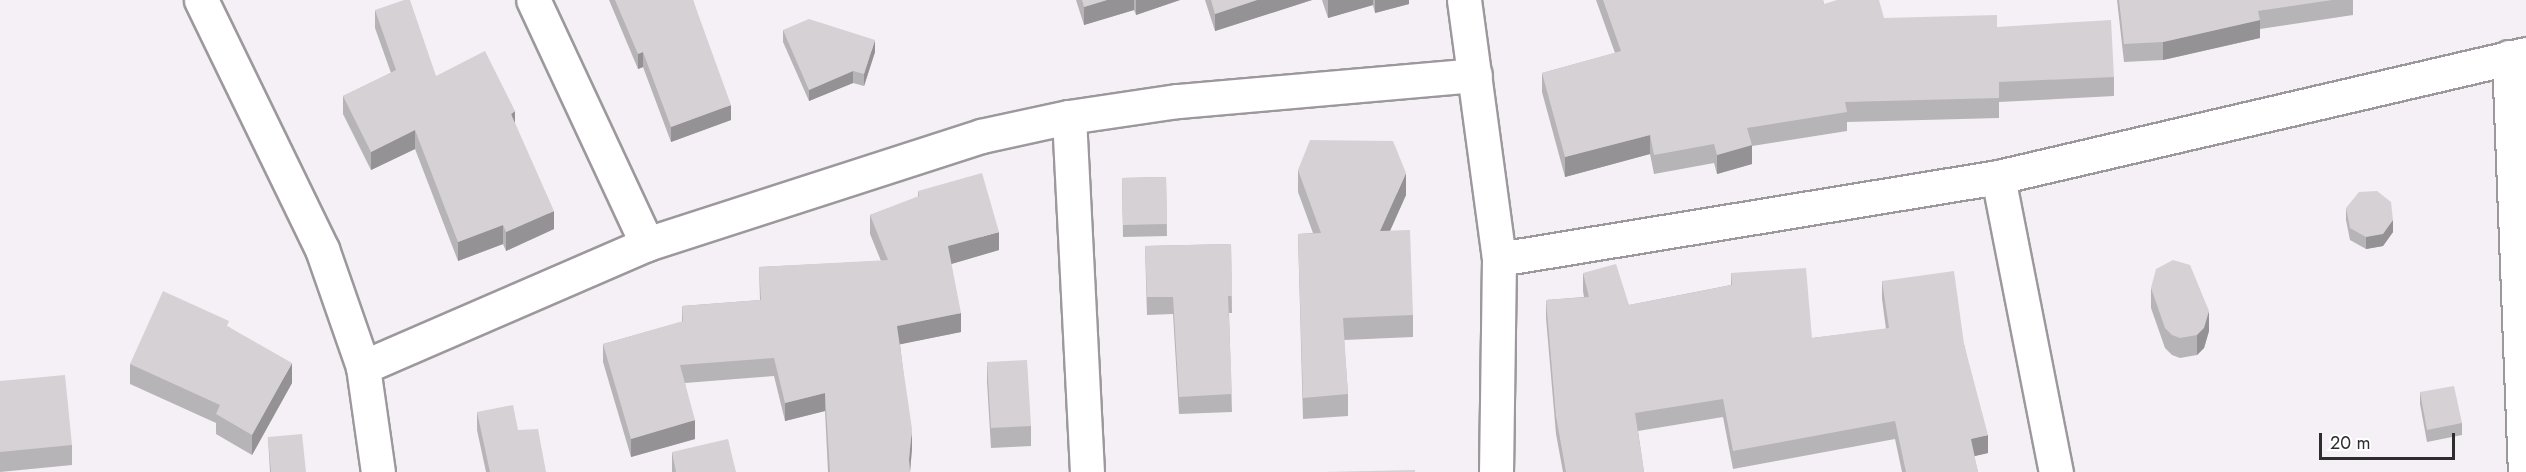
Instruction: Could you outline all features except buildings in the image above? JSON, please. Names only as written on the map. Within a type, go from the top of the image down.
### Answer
[{"type":"street","points":[[201,0],[322,249],[363,367],[378,472]]},
{"type":"street","points":[[533,0],[647,244]]},
{"type":"street","points":[[1464,0],[1499,259],[1496,472]]},
{"type":"street","points":[[1499,259],[1998,177],[2517,56],[2525,472]]},
{"type":"street","points":[[363,367],[647,244],[981,136],[1069,117],[1178,101],[1475,75]]},
{"type":"street","points":[[1069,117],[1087,472]]},
{"type":"street","points":[[1998,177],[2056,472]]}]
